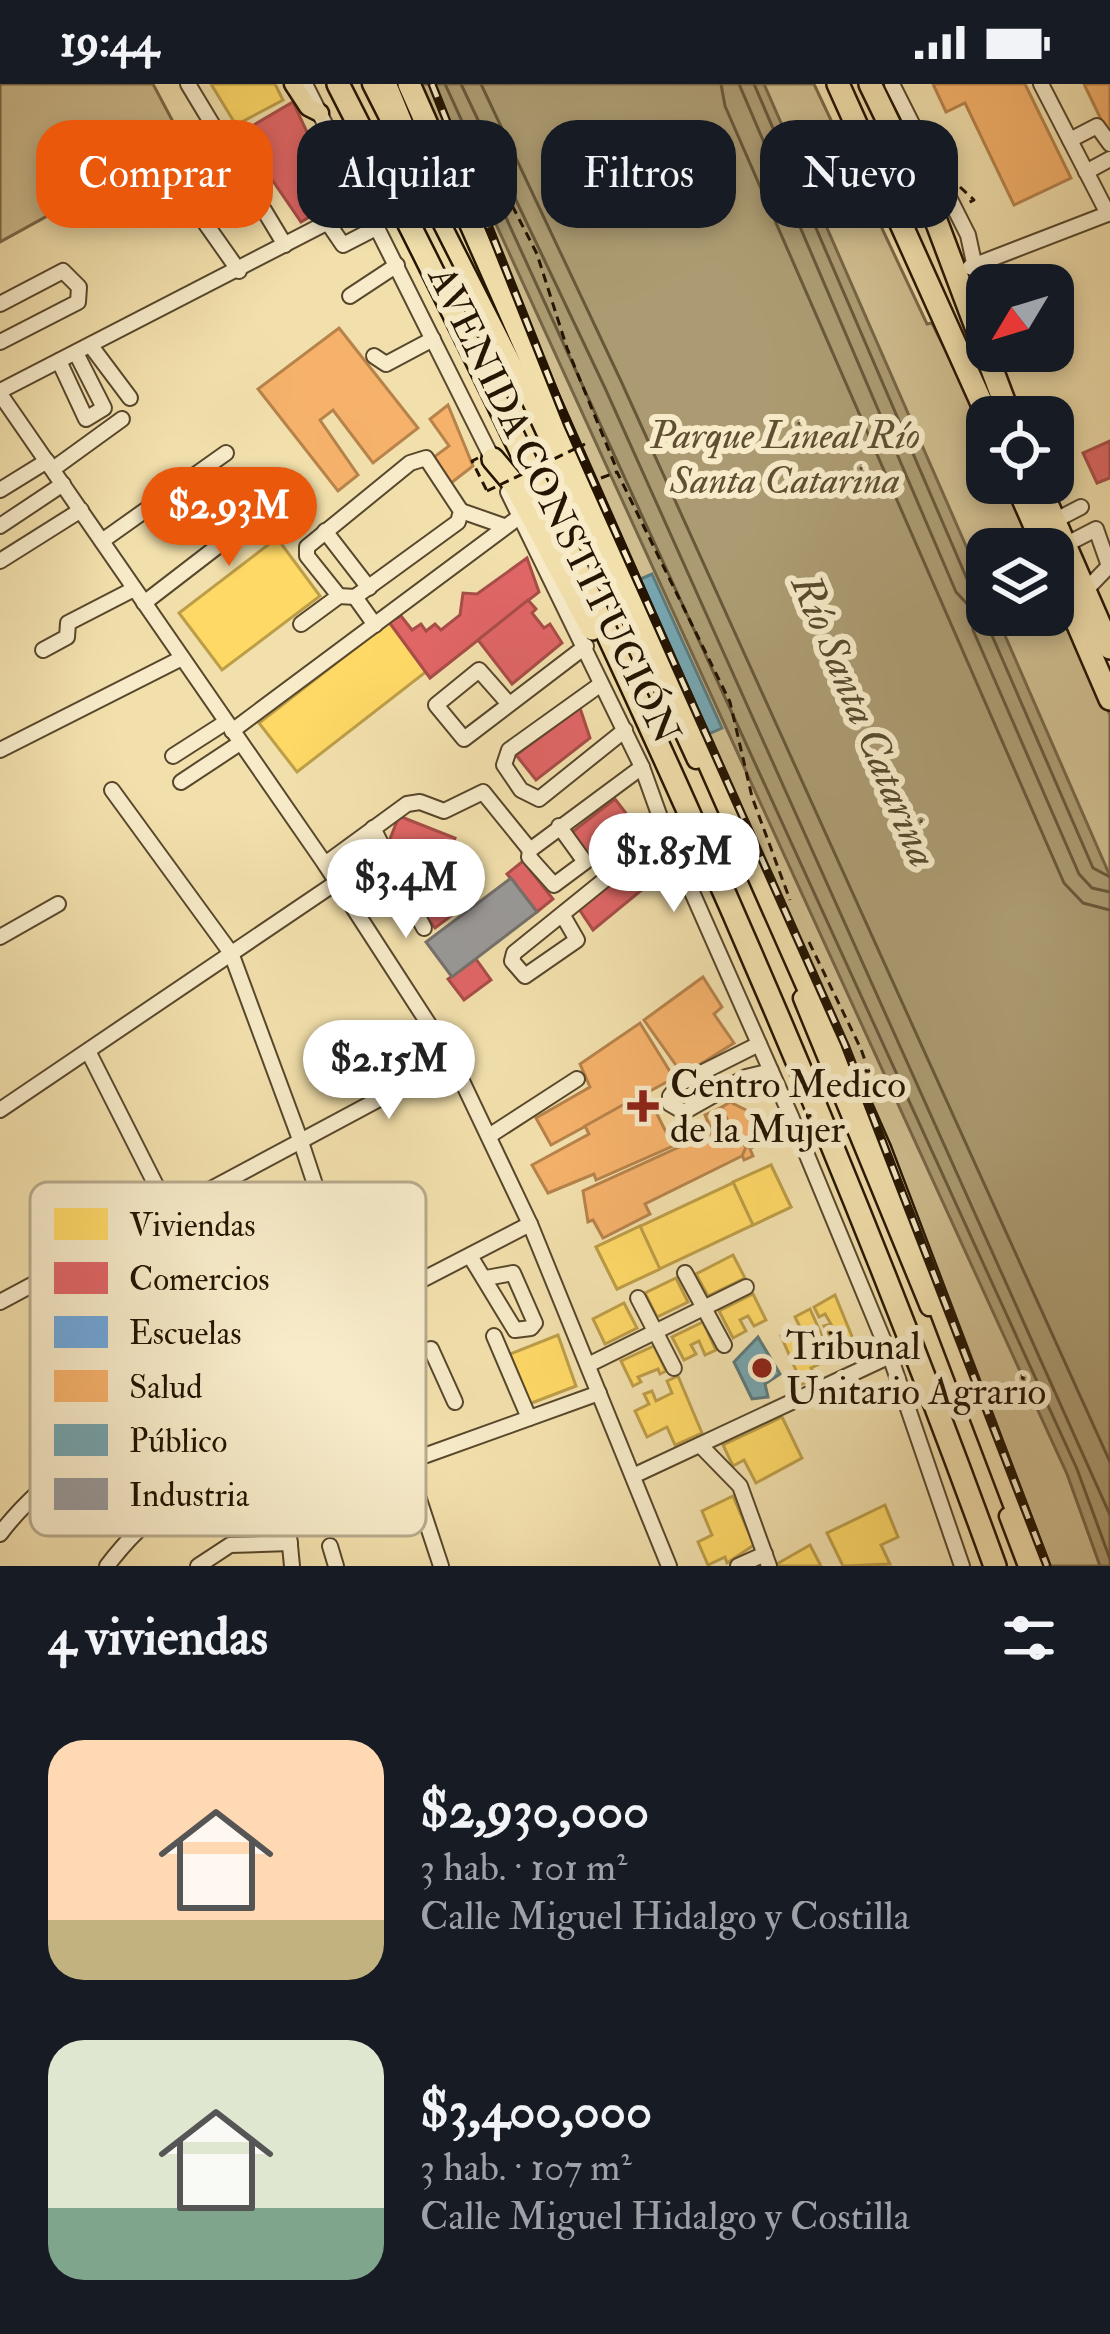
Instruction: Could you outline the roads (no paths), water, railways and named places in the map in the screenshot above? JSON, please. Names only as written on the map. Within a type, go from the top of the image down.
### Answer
[{"type":"highway","name":"AVENIDA CONSTITUCIÓN","points":[[338,84],[502,405],[788,1030],[995,1566]]},
{"type":"highway","name":"AVENIDA CONSTITUCIÓN","points":[[409,84],[871,1128],[1038,1566]]},
{"type":"highway","points":[[838,84],[979,396]]},
{"type":"highway","points":[[870,84],[927,201],[966,296]]},
{"type":"highway","points":[[483,460],[524,500],[608,658],[632,683]]},
{"type":"highway","points":[[1047,504],[1054,528]]},
{"type":"highway","points":[[1074,575],[1103,614],[1110,648]]},
{"type":"highway","points":[[1074,616],[1110,699]]},
{"type":"main road","points":[[293,84],[308,107],[320,113]]},
{"type":"main road","name":"AVENIDA CONSTITUCIÓN","points":[[371,84],[618,586],[784,956],[872,1163],[1027,1566]]},
{"type":"main road","points":[[388,84],[452,242]]},
{"type":"street","points":[[188,84],[285,245]]},
{"type":"street","name":"AVENIDA CONSTITUCIÓN","points":[[305,84],[324,120]]},
{"type":"street","points":[[892,84],[978,264]]},
{"type":"street","points":[[981,264],[1109,213],[1040,84]]},
{"type":"street","points":[[1070,140],[1097,126],[1110,144]]},
{"type":"street","points":[[1086,172],[1110,159]]},
{"type":"street","points":[[209,228],[239,271]]},
{"type":"street","points":[[318,228],[0,393],[325,864],[452,1060],[530,1224],[669,1566]]},
{"type":"street","points":[[332,228],[345,245],[376,228]]},
{"type":"street","name":"AVENIDA CONSTITUCIÓN","points":[[378,228],[434,339],[483,460],[519,517],[586,646],[642,767],[664,832],[771,1071],[890,1357],[960,1565]]},
{"type":"street","points":[[350,296],[397,266]]},
{"type":"street","points":[[953,271],[966,268]]},
{"type":"street","points":[[0,304],[63,271],[79,287],[78,302],[0,342]]},
{"type":"street","points":[[374,356],[386,364],[396,362],[434,339]]},
{"type":"street","points":[[91,346],[130,398]]},
{"type":"street","points":[[59,362],[86,419],[104,408],[76,353]]},
{"type":"street","points":[[0,490],[122,419]]},
{"type":"street","points":[[102,541],[226,453]]},
{"type":"street","points":[[338,596],[306,551],[422,457],[461,511],[504,526]]},
{"type":"street","points":[[0,526],[63,484]]},
{"type":"street","points":[[144,603],[283,496]]},
{"type":"street","points":[[1054,521],[1081,507]]},
{"type":"street","points":[[0,561],[81,510]]},
{"type":"street","points":[[301,624],[338,596],[362,592],[458,522],[461,511]]},
{"type":"street","points":[[181,782],[233,732],[519,517]]},
{"type":"street","points":[[1074,539],[1096,529],[1108,566],[1085,591]]},
{"type":"street","points":[[325,531],[376,625]]},
{"type":"street","points":[[43,650],[68,637],[68,623],[134,589]]},
{"type":"street","points":[[509,704],[479,670],[436,705],[461,739],[509,704],[586,646]]},
{"type":"street","points":[[0,750],[182,658]]},
{"type":"street","points":[[601,684],[509,750],[504,765],[509,775],[530,798],[550,795],[625,730]]},
{"type":"street","points":[[173,756],[233,732]]},
{"type":"street","points":[[530,850],[642,767]]},
{"type":"street","points":[[325,864],[413,802],[443,811],[509,775]]},
{"type":"street","points":[[112,790],[231,952],[315,1182]]},
{"type":"street","points":[[483,792],[530,850],[550,885],[584,864],[560,826]]},
{"type":"street","points":[[373,828],[424,928]]},
{"type":"street","points":[[562,914],[578,938],[525,976],[512,955],[562,914],[664,832]]},
{"type":"street","points":[[0,1110],[337,882]]},
{"type":"street","points":[[0,937],[58,904]]},
{"type":"street","points":[[759,1044],[681,1083],[670,1096],[670,1104],[684,1112],[746,1077],[771,1071]]},
{"type":"street","points":[[88,1052],[154,1182]]},
{"type":"street","points":[[228,1182],[452,1060]]},
{"type":"street","points":[[489,1136],[577,1079]]},
{"type":"street","points":[[426,1275],[530,1224]]},
{"type":"street","points":[[470,1256],[486,1278]]},
{"type":"street","points":[[685,1273],[724,1345]]},
{"type":"street","points":[[1,1297],[30,1283]]},
{"type":"street","points":[[588,1365],[746,1287]]},
{"type":"street","points":[[638,1298],[674,1368]]},
{"type":"street","points":[[494,1336],[529,1418]]},
{"type":"street","points":[[426,1351],[431,1349],[455,1402]]},
{"type":"street","points":[[633,1476],[890,1357]]},
{"type":"street","points":[[426,1455],[599,1393]]},
{"type":"street","points":[[700,1445],[740,1486],[767,1560],[738,1566]]},
{"type":"street","points":[[0,1534],[30,1501]]},
{"type":"street","points":[[426,1518],[442,1566]]},
{"type":"street","points":[[107,1566],[130,1536]]},
{"type":"street","points":[[289,1536],[292,1566]]},
{"type":"street","points":[[198,1566],[230,1545],[290,1543]]},
{"type":"street","points":[[330,1546],[336,1566]]},
{"type":"water","name":"Río Santa Catarina","points":[[432,84],[764,84],[780,120],[760,120],[760,228],[827,228],[966,546],[966,636],[1005,636],[1110,876],[1110,1566],[1100,1566],[1067,1474],[498,228],[517,228],[517,120],[448,120]]},
{"type":"railway","points":[[432,84],[568,426],[845,1045],[1047,1566]]},
{"type":"place","name":"Centro Medico de la Mujer","points":[[643,1106]]},
{"type":"place","name":"Tribunal Unitario Agrario","points":[[762,1368]]},
{"type":"park label","name":"Parque Lineal Río Santa Catarina","points":[[785,458]]}]
